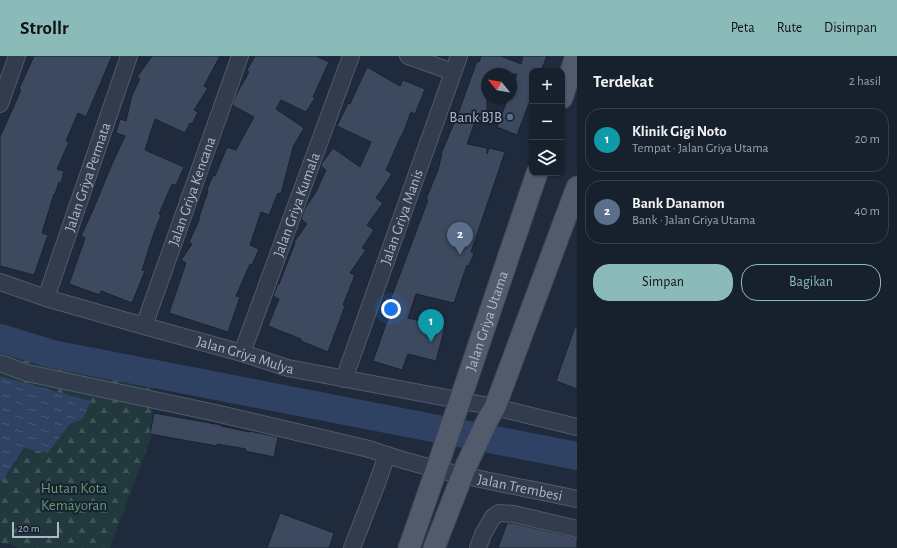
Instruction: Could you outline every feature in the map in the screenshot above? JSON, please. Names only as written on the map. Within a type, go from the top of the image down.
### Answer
[{"type":"main road","points":[[565,89],[576,56]]},
{"type":"main road","name":"Jalan Griya Utama","points":[[409,548],[536,176]]},
{"type":"main road","points":[[434,548],[464,470],[491,413],[577,187]]},
{"type":"street","points":[[0,104],[17,56]]},
{"type":"street","name":"Jalan Griya Permata","points":[[46,298],[129,56]]},
{"type":"street","name":"Jalan Griya Kencana","points":[[144,326],[240,56]]},
{"type":"street","name":"Jalan Griya Kumala","points":[[242,353],[352,56]]},
{"type":"street","points":[[408,56],[453,72]]},
{"type":"street","name":"Jalan Griya Manis","points":[[344,379],[459,56]]},
{"type":"street","name":"Jalan Griya Mulya","points":[[0,282],[46,298],[242,353],[288,368],[344,379],[491,413],[577,427]]},
{"type":"street","points":[[0,363],[27,373],[369,448],[387,455],[464,470]]},
{"type":"street","points":[[352,548],[387,455]]},
{"type":"street","name":"Jalan Trembesi","points":[[464,470],[577,499]]},
{"type":"street","points":[[478,548],[493,517],[499,514],[514,514],[577,529]]},
{"type":"green space","name":"Hutan Kota Kemayoran","points":[[0,345],[25,353],[154,380],[152,435],[110,548],[19,548],[10,544],[0,543],[0,482],[24,448],[48,453],[70,424],[83,419],[91,401],[0,376]]},
{"type":"water","points":[[0,376],[91,401],[83,419],[70,424],[48,453],[24,448],[0,482]]},
{"type":"building","points":[[34,56],[112,56],[86,117],[78,113],[66,141],[69,142],[57,169],[64,171],[61,183],[59,182],[54,194],[42,233],[48,235],[34,275],[0,266],[0,137]]},
{"type":"building","points":[[152,56],[220,56],[204,86],[208,88],[194,110],[198,112],[192,124],[190,123],[185,133],[155,119],[145,150],[184,167],[176,185],[172,184],[159,214],[161,215],[142,270],[145,271],[132,303],[101,291],[100,295],[69,284],[85,238],[81,236],[125,136],[116,133],[120,119],[126,121],[132,95],[140,79],[137,77]]},
{"type":"building","points":[[255,56],[316,56],[329,62],[313,97],[315,98],[306,112],[281,100],[276,109],[304,128],[293,147],[281,194],[278,193],[269,215],[261,212],[250,245],[259,249],[252,265],[250,264],[236,296],[240,297],[228,332],[169,313],[186,263],[181,260],[192,244],[189,242],[200,218],[199,217],[208,191],[207,190],[213,175],[215,176],[227,147],[236,150],[254,117],[232,105],[249,72],[247,70]]},
{"type":"building","points":[[481,56],[501,56],[521,64],[523,56],[547,56],[542,68],[529,68],[529,103],[517,135],[497,127],[506,104],[517,104],[517,68],[481,68],[481,104],[487,104],[487,123],[476,119],[467,144],[487,148],[487,154],[489,148],[505,152],[471,252],[474,253],[469,266],[467,265],[454,303],[416,294],[408,318],[445,327],[436,361],[408,354],[402,370],[373,361],[392,307],[388,306],[428,200],[426,199],[438,170],[441,154],[459,111],[477,61],[479,62]]},
{"type":"building","points":[[367,67],[400,86],[403,80],[425,89],[415,114],[411,112],[402,136],[386,170],[392,174],[376,198],[383,203],[367,225],[374,230],[362,248],[366,250],[350,273],[355,275],[343,305],[345,306],[328,352],[268,326],[279,299],[273,296],[295,243],[294,242],[307,224],[301,219],[305,208],[316,192],[326,170],[321,166],[322,163],[333,148],[360,167],[371,142],[337,126],[348,103],[350,104]]},
{"type":"building","points":[[575,327],[577,327],[577,389],[556,381]]},
{"type":"building","points":[[154,413],[278,437],[274,457],[245,451],[246,449],[217,444],[217,446],[150,434]]},
{"type":"building","points":[[280,513],[334,533],[329,548],[267,548]]},
{"type":"building","points":[[507,523],[513,523],[577,538],[577,548],[498,548]]},
{"type":"waterway","points":[[0,338],[52,354],[577,456]]},
{"type":"place","name":"Bank BJB","points":[[510,117]]},
{"type":"place","name":"Bank Danamon","points":[[460,255]]},
{"type":"place","name":"Klinik Gigi Noto","points":[[431,342]]}]
